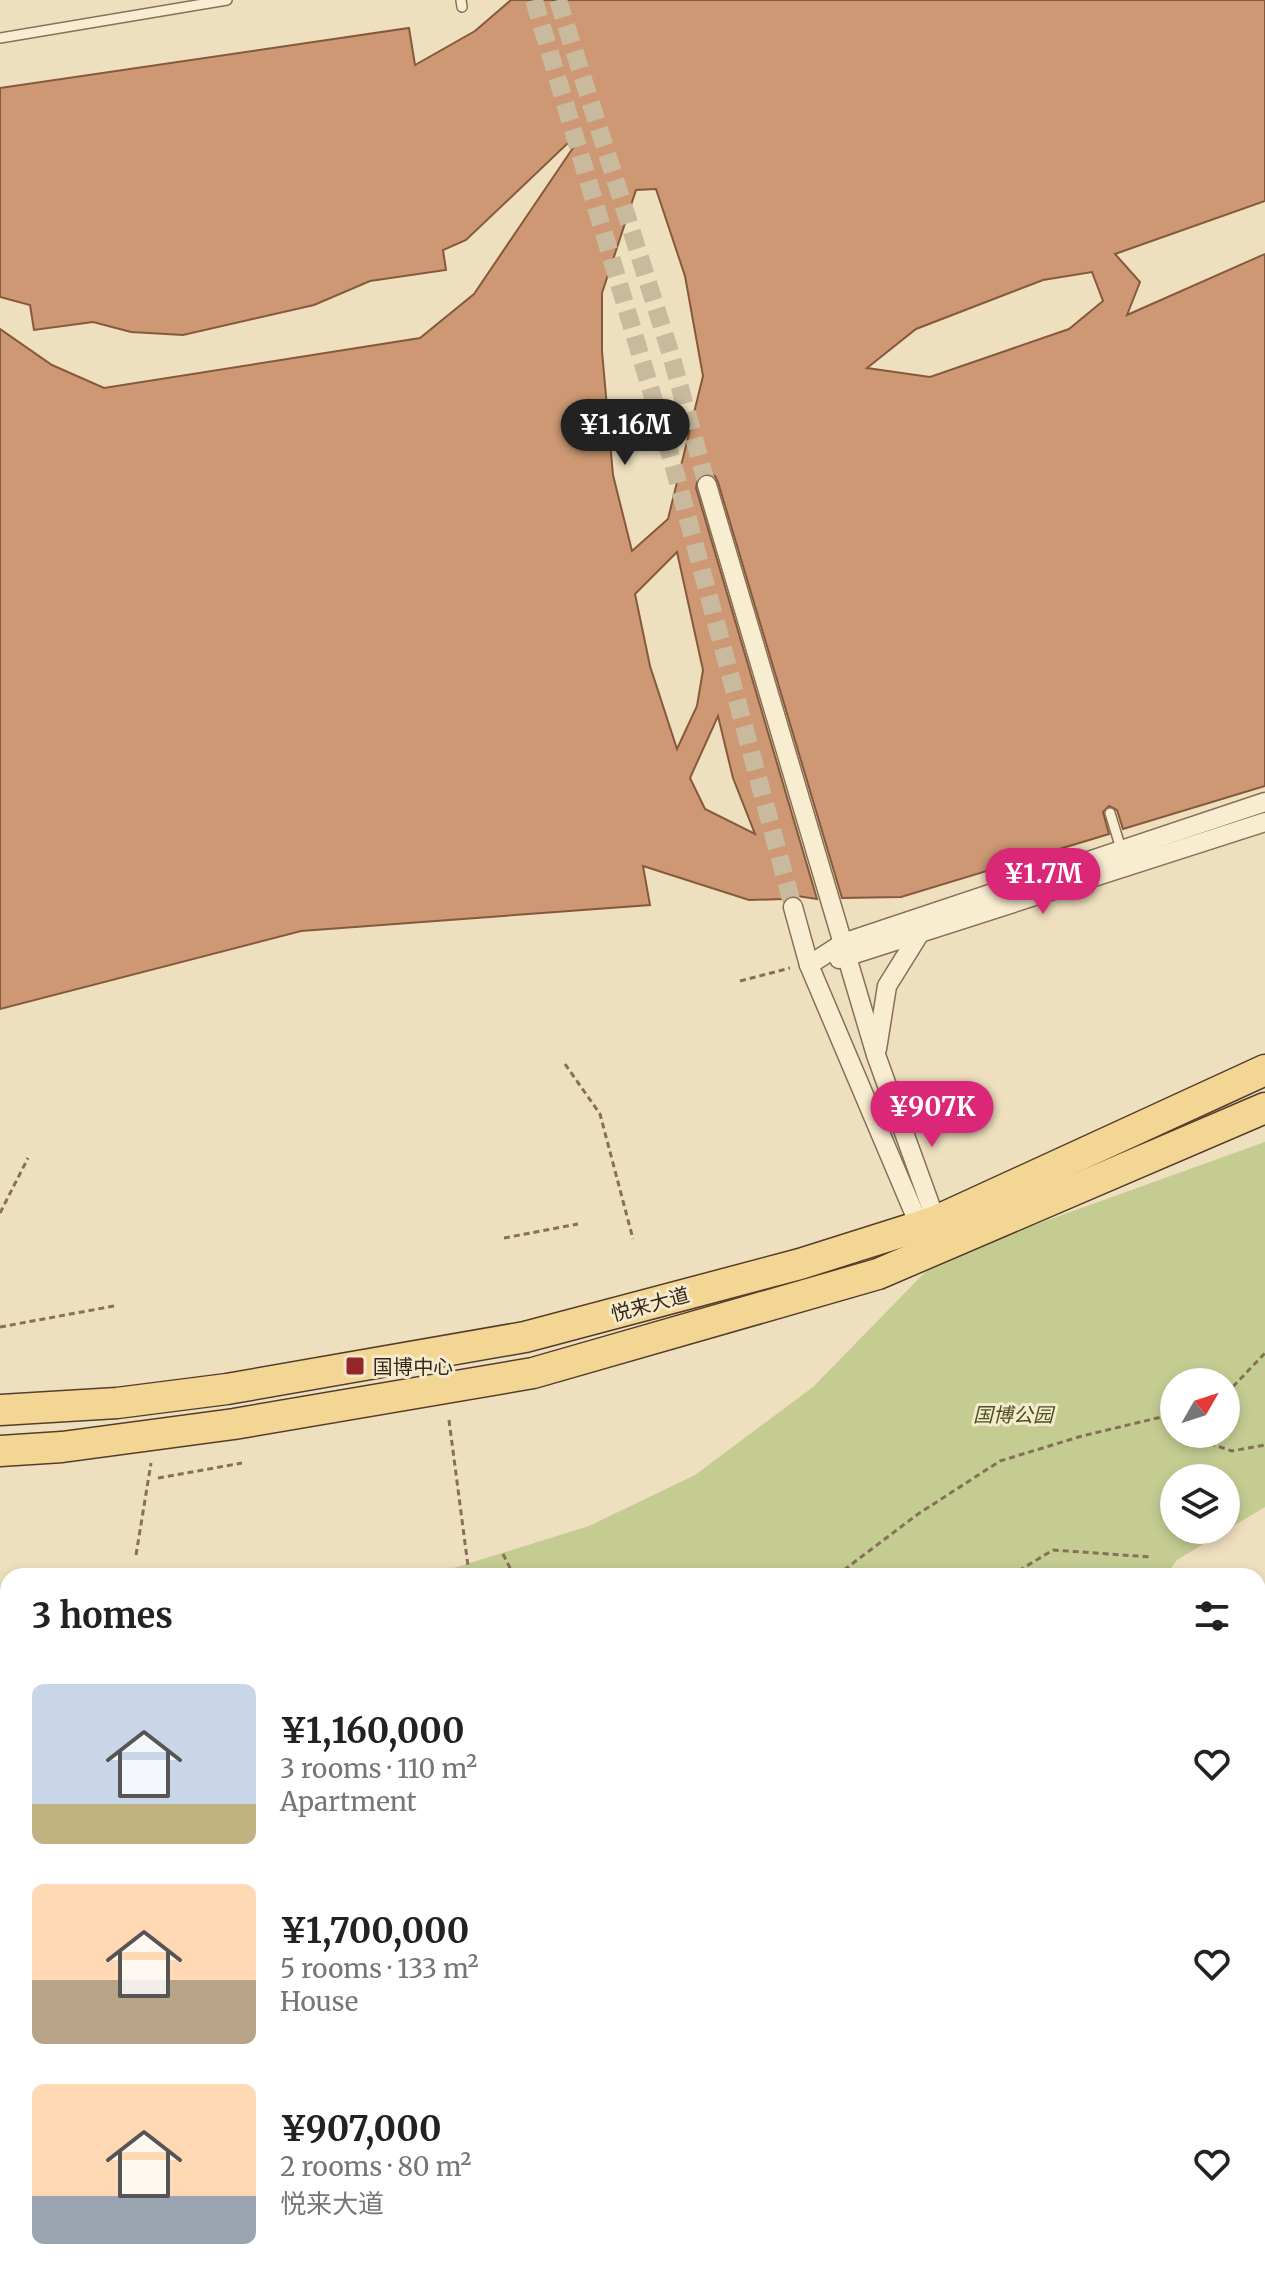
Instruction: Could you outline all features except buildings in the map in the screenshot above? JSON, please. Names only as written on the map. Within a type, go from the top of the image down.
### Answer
[{"type":"main road","name":"悦来大道","points":[[0,1410],[183,1395],[525,1337],[800,1264],[927,1224],[1265,1070]]},
{"type":"main road","name":"悦来大道","points":[[0,1451],[62,1447],[208,1427],[533,1373],[878,1274],[937,1252],[1265,1108]]},
{"type":"street","points":[[707,485],[937,1252]]},
{"type":"street","points":[[845,950],[920,933],[1265,802]]},
{"type":"street","points":[[800,967],[1124,858],[1265,822]]},
{"type":"street","points":[[793,907],[800,967],[927,1224]]},
{"type":"street","points":[[876,1055],[887,986],[920,933]]},
{"type":"lane","points":[[0,38],[227,0]]},
{"type":"lane","points":[[1110,813],[1124,858]]},
{"type":"path","points":[[740,981],[800,967]]},
{"type":"path","points":[[565,1064],[600,1114],[633,1239]]},
{"type":"path","points":[[0,1213],[28,1158]]},
{"type":"path","points":[[504,1238],[578,1224]]},
{"type":"path","points":[[0,1327],[114,1306]]},
{"type":"path","points":[[1240,1379],[1265,1353]]},
{"type":"path","points":[[847,1568],[918,1514],[1000,1461],[1082,1436],[1160,1418]]},
{"type":"path","points":[[449,1420],[469,1568]]},
{"type":"path","points":[[1223,1448],[1232,1451],[1265,1445]]},
{"type":"path","points":[[136,1555],[151,1463]]},
{"type":"path","points":[[158,1478],[242,1463]]},
{"type":"path","points":[[1023,1568],[1053,1550],[1151,1557]]},
{"type":"path","points":[[503,1554],[510,1568]]},
{"type":"green space","name":"国博公园","points":[[1265,1142],[1265,1507],[1240,1522],[1240,1464],[1160,1464],[1160,1544],[1204,1544],[1177,1560],[1171,1568],[454,1568],[589,1526],[695,1475],[813,1387],[937,1260]]},
{"type":"tunnel","points":[[534,0],[673,464],[793,907]]},
{"type":"tunnel","points":[[558,0],[671,355],[707,485]]},
{"type":"place","name":"国博中心","points":[[355,1366]]}]
